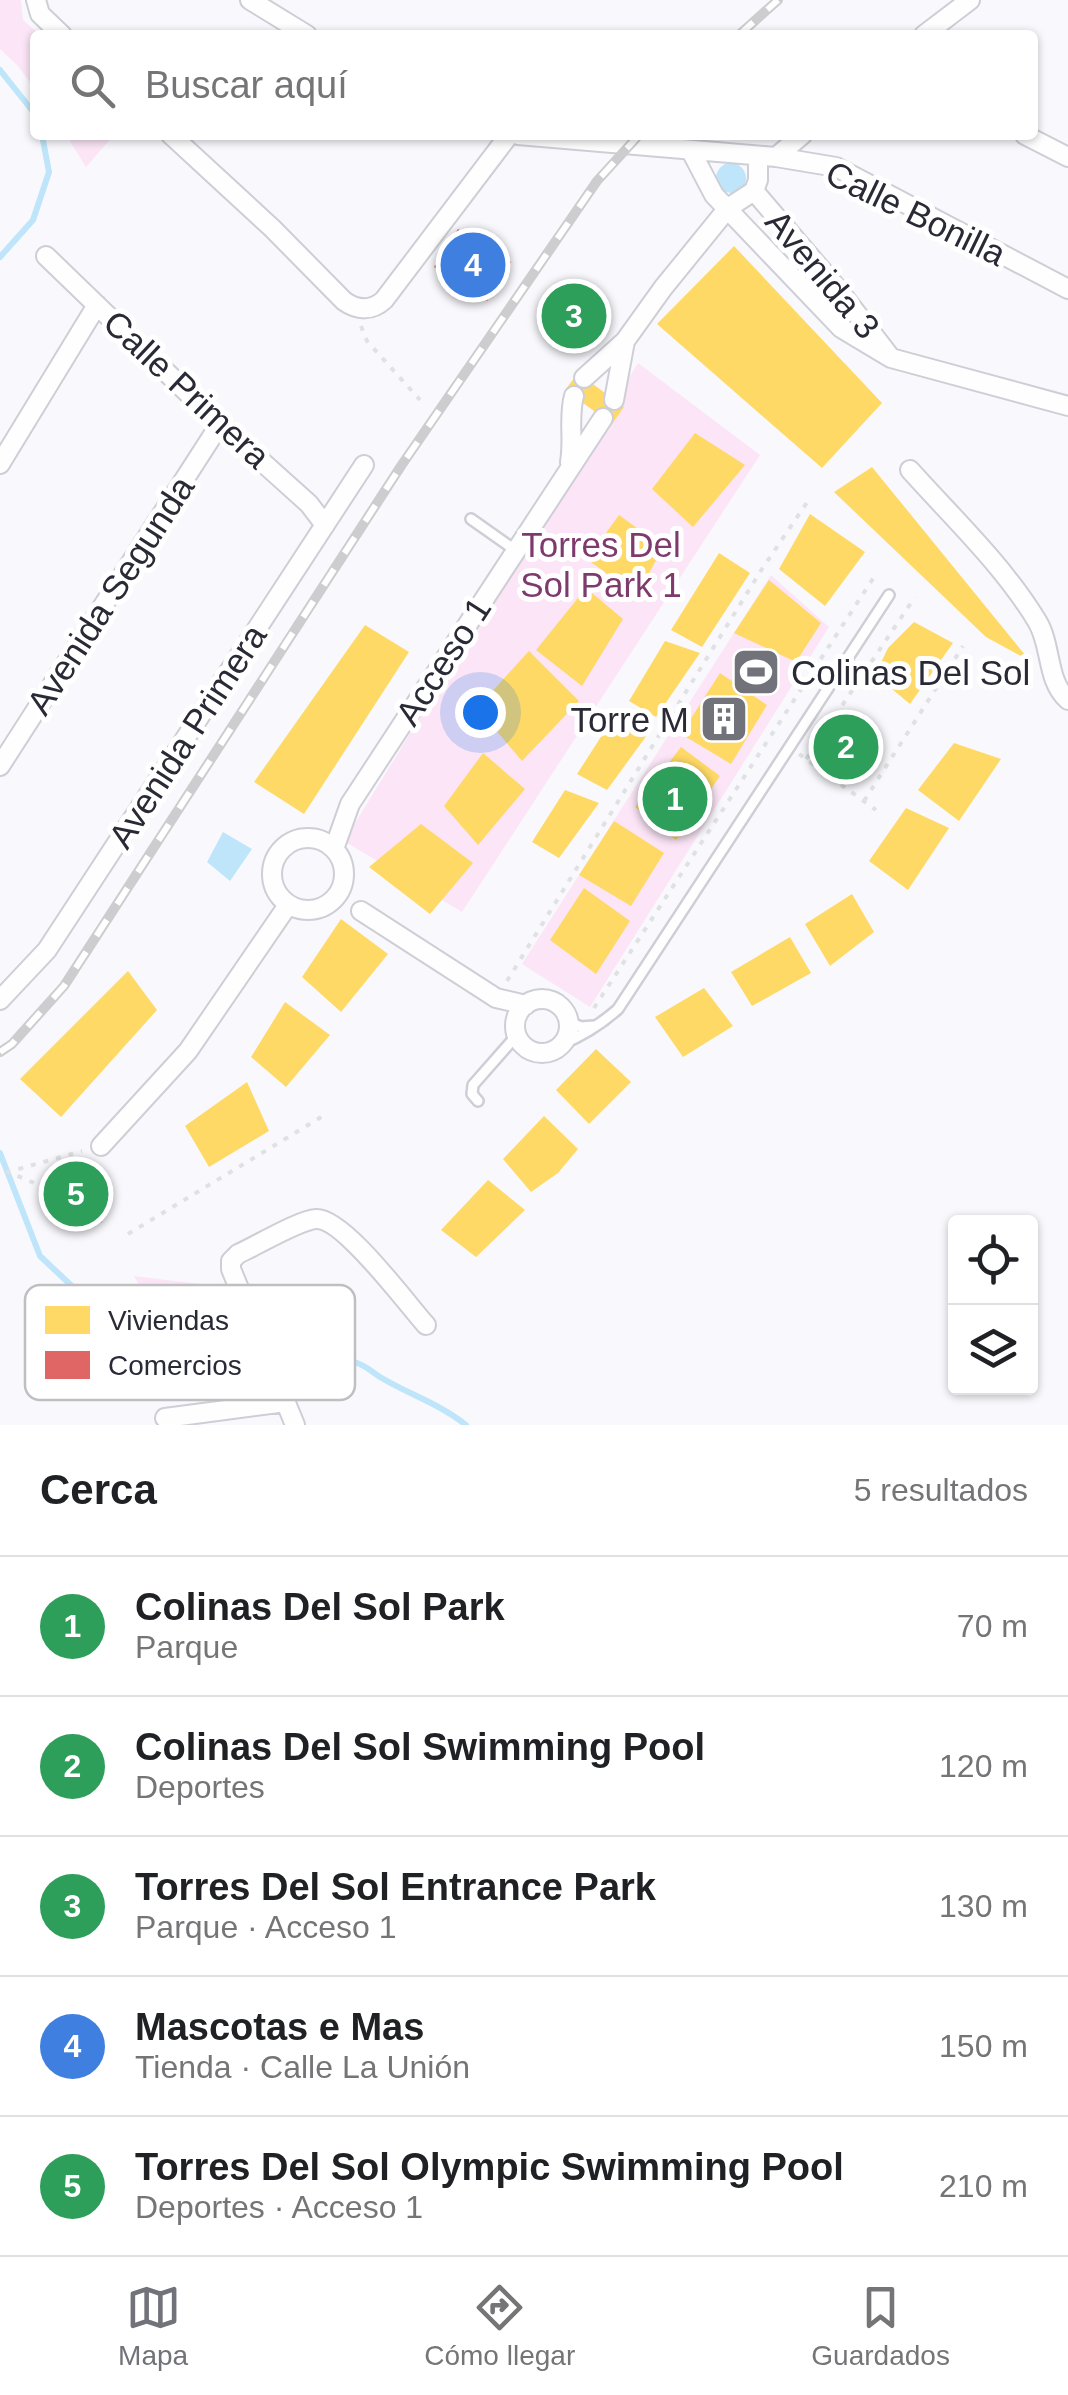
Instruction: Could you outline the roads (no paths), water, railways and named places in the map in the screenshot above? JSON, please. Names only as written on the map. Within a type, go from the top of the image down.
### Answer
[{"type":"street","points":[[36,0],[40,14],[57,30]]},
{"type":"street","points":[[250,0],[300,30]]},
{"type":"street","points":[[931,30],[970,0]]},
{"type":"street","points":[[176,140],[354,308],[378,306],[384,300],[506,140]]},
{"type":"street","name":"Calle Bonilla","points":[[572,140],[836,167],[1068,290]]},
{"type":"street","points":[[767,157],[794,140]]},
{"type":"street","points":[[1035,140],[1068,157]]},
{"type":"street","name":"Avenida 3","points":[[691,151],[714,195],[841,328],[891,358],[1068,406]]},
{"type":"street","name":"Avenida 3","points":[[728,208],[754,191],[767,157]]},
{"type":"street","name":"Avenida 3","points":[[754,191],[891,358]]},
{"type":"street","points":[[584,378],[625,341],[728,208]]},
{"type":"street","name":"Calle Primera","points":[[46,256],[309,504],[325,525]]},
{"type":"street","points":[[0,464],[97,306]]},
{"type":"street","points":[[614,400],[625,341]]},
{"type":"street","points":[[569,467],[574,396]]},
{"type":"street","name":"Acceso 1","points":[[334,849],[350,804],[603,418]]},
{"type":"street","name":"Avenida Segunda","points":[[0,766],[220,424]]},
{"type":"street","name":"Avenida Primera","points":[[0,1000],[47,950],[364,465]]},
{"type":"street","points":[[910,470],[1000,571],[1040,625],[1058,690],[1066,699]]},
{"type":"street","name":"Acceso 1","points":[[288,904],[275,888],[273,867],[284,848],[302,839],[313,839],[350,804]]},
{"type":"street","points":[[101,1146],[188,1051],[288,904],[301,910],[315,910],[337,896],[343,883],[341,859],[334,849],[313,839]]},
{"type":"street","points":[[343,883],[361,911]]},
{"type":"street","points":[[328,904],[361,911],[496,998],[523,1045],[532,1051],[554,1050],[567,1036],[571,1017],[556,1002],[496,998]]},
{"type":"street","points":[[516,1030],[518,1013],[530,1000]]},
{"type":"street","points":[[238,1285],[231,1269],[238,1254],[317,1218],[341,1229],[426,1325]]},
{"type":"street","points":[[166,1418],[286,1402],[295,1425]]},
{"type":"lane","points":[[471,519],[515,550]]},
{"type":"lane","points":[[562,1044],[602,1024],[618,1009],[889,595]]},
{"type":"lane","points":[[571,1017],[588,1027],[602,1024]]},
{"type":"lane","points":[[478,1101],[472,1094],[473,1085],[516,1030]]},
{"type":"water","points":[[731,163],[745,172],[746,178],[737,192],[731,193],[717,184],[716,178],[725,164]]},
{"type":"water","name":"Colinas Del Sol","points":[[757,650],[780,663],[760,692],[731,680]]},
{"type":"water","points":[[847,725],[870,738],[850,767],[821,756]]},
{"type":"water","points":[[223,832],[252,849],[230,881],[207,862]]},
{"type":"water","points":[[69,1164],[103,1223],[79,1217],[51,1172]]},
{"type":"waterway","points":[[0,70],[30,108]]},
{"type":"waterway","points":[[0,257],[33,220],[49,172],[43,140]]},
{"type":"waterway","points":[[0,1153],[40,1256],[71,1285]]},
{"type":"waterway","points":[[355,1362],[466,1425]]},
{"type":"railway","points":[[745,30],[778,0]]},
{"type":"railway","points":[[0,1052],[12,1044],[64,986],[401,466],[597,181],[634,140]]},
{"type":"place","name":"Mascotas e Mas","points":[[473,265]]},
{"type":"place","name":"Torres Del Sol Entrance Park","points":[[574,316]]},
{"type":"place","name":"Colinas Del Sol","points":[[756,672]]},
{"type":"place","name":"Torre M","points":[[724,719]]},
{"type":"place","name":"Colinas Del Sol Swimming Pool","points":[[846,747]]},
{"type":"place","name":"Colinas Del Sol Park","points":[[675,799]]},
{"type":"place","name":"Torres Del Sol Olympic Swimming Pool","points":[[76,1194]]},
{"type":"park label","name":"Torres Del Sol Park 1","points":[[601,564]]}]
